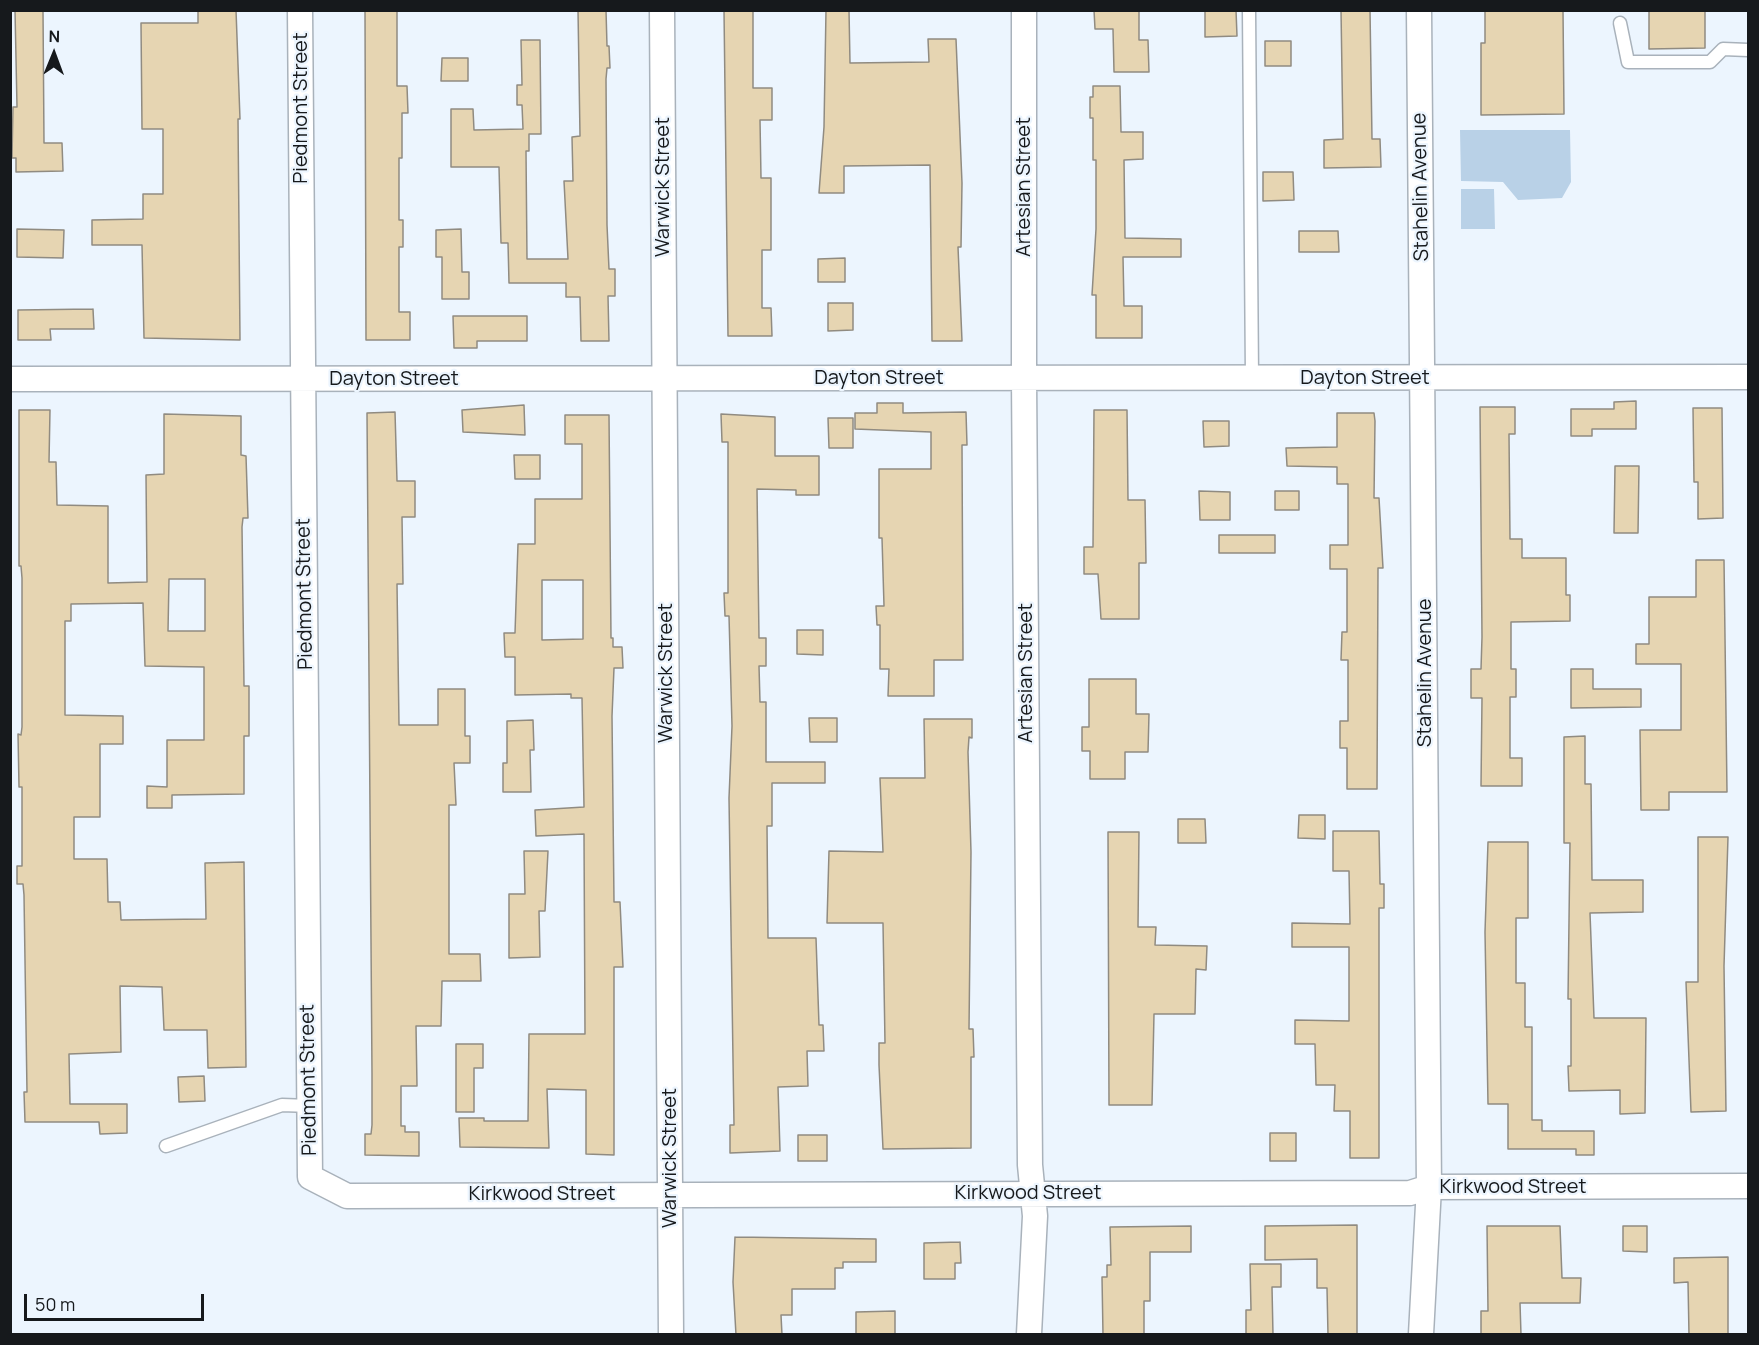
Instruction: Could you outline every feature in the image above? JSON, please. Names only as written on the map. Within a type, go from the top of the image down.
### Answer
[{"type":"street","name":"Piedmont Street","points":[[300,10],[310,1177]]},
{"type":"street","name":"Warwick Street","points":[[662,10],[671,1335]]},
{"type":"street","name":"Artesian Street","points":[[1024,10],[1024,378],[1032,1194],[1035,1216],[1029,1335]]},
{"type":"street","name":"Stahelin Avenue","points":[[1419,10],[1429,1187],[1420,1335]]},
{"type":"street","name":"Dayton Street","points":[[10,379],[1749,377]]},
{"type":"street","name":"Kirkwood Street","points":[[310,1177],[347,1196],[1410,1193],[1429,1187],[1749,1186]]},
{"type":"lane","points":[[1249,10],[1252,378]]},
{"type":"lane","points":[[1620,23],[1628,62],[1710,62],[1724,49],[1749,50]]},
{"type":"lane","points":[[166,1146],[282,1106],[310,1106]]},
{"type":"shaded area","points":[[1460,130],[1570,130],[1571,182],[1562,198],[1518,200],[1503,182],[1461,181]]},
{"type":"shaded area","points":[[1461,189],[1494,189],[1495,229],[1461,229]]},
{"type":"building","points":[[15,10],[43,10],[44,143],[62,143],[63,171],[16,172],[16,158],[12,158],[13,107],[17,107]]},
{"type":"building","points":[[198,10],[236,10],[240,119],[238,119],[240,340],[144,338],[142,245],[92,245],[92,220],[143,219],[143,194],[163,194],[163,129],[142,129],[141,23],[198,23]]},
{"type":"building","points":[[365,10],[397,10],[397,86],[407,86],[408,113],[402,113],[402,158],[399,158],[399,220],[403,220],[403,247],[399,247],[399,312],[410,312],[410,340],[366,340]]},
{"type":"building","points":[[578,10],[606,10],[610,68],[607,68],[606,79],[607,225],[609,269],[615,269],[615,296],[608,296],[609,341],[581,341],[580,297],[566,297],[566,283],[509,283],[508,243],[501,243],[499,167],[451,167],[451,109],[473,109],[474,130],[523,129],[522,105],[517,105],[517,85],[522,85],[521,40],[540,40],[541,134],[529,134],[529,151],[526,151],[527,259],[568,259],[564,181],[573,181],[572,137],[580,136]]},
{"type":"building","points":[[724,10],[753,10],[753,88],[772,88],[772,120],[760,120],[761,178],[771,178],[771,250],[762,250],[762,308],[771,308],[772,336],[728,336]]},
{"type":"building","points":[[826,10],[849,10],[850,63],[929,62],[928,39],[956,39],[962,183],[961,247],[958,247],[962,341],[932,341],[930,165],[844,166],[844,193],[819,193],[824,127]]},
{"type":"building","points":[[1094,10],[1139,10],[1139,40],[1148,40],[1149,72],[1114,72],[1113,29],[1095,29]]},
{"type":"building","points":[[1205,10],[1236,10],[1237,36],[1205,37]]},
{"type":"building","points":[[1341,10],[1370,10],[1372,139],[1380,139],[1381,167],[1324,168],[1324,140],[1343,139]]},
{"type":"building","points":[[1485,10],[1563,10],[1564,114],[1481,115],[1481,43],[1485,43]]},
{"type":"building","points":[[1649,10],[1705,10],[1705,48],[1649,49]]},
{"type":"building","points":[[1265,41],[1291,41],[1291,66],[1265,66]]},
{"type":"building","points":[[442,58],[468,58],[468,81],[441,81]]},
{"type":"building","points":[[1093,86],[1120,86],[1121,132],[1143,132],[1143,159],[1124,160],[1125,238],[1181,239],[1181,257],[1123,257],[1124,306],[1142,306],[1142,338],[1096,338],[1096,295],[1092,295],[1096,229],[1096,160],[1093,160],[1093,118],[1090,118],[1090,97],[1093,97]]},
{"type":"building","points":[[1263,172],[1293,172],[1294,200],[1263,201]]},
{"type":"building","points":[[17,229],[64,230],[63,258],[17,257]]},
{"type":"building","points":[[461,229],[462,272],[469,272],[469,299],[442,299],[442,257],[436,257],[436,230]]},
{"type":"building","points":[[1299,231],[1338,231],[1339,252],[1299,252]]},
{"type":"building","points":[[845,258],[845,282],[818,282],[818,259]]},
{"type":"building","points":[[828,303],[853,303],[853,330],[828,331]]},
{"type":"building","points":[[93,309],[94,329],[50,329],[51,340],[18,340],[18,310]]},
{"type":"building","points":[[453,316],[527,316],[527,341],[477,341],[477,348],[454,348]]},
{"type":"building","points":[[1636,401],[1636,429],[1592,429],[1592,436],[1571,436],[1571,409],[1614,409],[1614,402]]},
{"type":"building","points":[[877,403],[903,403],[903,413],[966,412],[967,445],[962,445],[963,660],[934,660],[934,696],[888,696],[889,669],[880,669],[880,625],[877,625],[876,606],[884,606],[882,538],[879,538],[879,469],[931,469],[931,432],[855,429],[855,413],[877,413]]},
{"type":"building","points":[[524,405],[525,435],[463,432],[462,410]]},
{"type":"building","points":[[1480,407],[1515,407],[1515,434],[1509,434],[1510,539],[1522,539],[1522,558],[1566,558],[1566,595],[1570,595],[1570,621],[1511,622],[1511,669],[1516,669],[1516,697],[1510,697],[1510,758],[1522,758],[1522,786],[1481,786],[1482,698],[1471,698],[1471,669],[1481,669],[1482,637]]},
{"type":"building","points":[[1693,408],[1722,408],[1723,518],[1698,519],[1698,482],[1694,482]]},
{"type":"building","points":[[19,410],[50,410],[49,462],[56,462],[57,505],[108,506],[108,583],[147,582],[146,475],[164,474],[164,414],[241,416],[241,455],[246,456],[248,518],[243,518],[242,527],[244,686],[249,686],[249,736],[244,736],[244,794],[172,795],[172,808],[147,808],[147,786],[167,787],[167,740],[204,740],[204,667],[145,666],[143,603],[71,604],[71,621],[65,621],[65,715],[123,716],[123,744],[100,744],[100,817],[74,817],[74,859],[107,859],[108,902],[120,902],[121,920],[206,919],[205,863],[244,862],[246,1067],[208,1068],[207,1030],[164,1030],[162,987],[120,986],[121,1052],[69,1054],[70,1104],[127,1104],[127,1133],[100,1134],[99,1122],[25,1122],[24,1092],[27,1092],[24,895],[23,884],[17,884],[17,866],[22,866],[22,787],[19,787],[18,734],[21,735],[22,727],[22,578],[21,566],[19,566]],"holes":[[[169,579],[205,579],[205,631],[168,631]]]},
{"type":"building","points":[[1094,410],[1127,410],[1128,500],[1145,500],[1146,563],[1139,563],[1139,619],[1101,619],[1098,574],[1084,574],[1084,547],[1093,547]]},
{"type":"building","points":[[395,412],[397,481],[415,481],[415,517],[402,517],[403,584],[397,584],[399,725],[438,725],[438,689],[465,689],[465,736],[470,736],[470,763],[454,763],[456,805],[449,805],[449,954],[480,954],[481,981],[442,981],[441,1026],[416,1026],[417,1086],[401,1086],[401,1126],[405,1126],[405,1132],[419,1132],[419,1156],[365,1155],[365,1134],[371,1134],[372,1125],[367,413]]},
{"type":"building","points":[[1337,413],[1374,413],[1375,421],[1374,498],[1379,498],[1383,568],[1378,568],[1377,789],[1347,789],[1347,748],[1340,748],[1340,721],[1348,721],[1348,660],[1341,660],[1342,632],[1347,632],[1347,569],[1330,569],[1330,545],[1348,545],[1348,484],[1337,484],[1337,467],[1287,466],[1286,448],[1337,447]]},
{"type":"building","points":[[721,414],[775,417],[775,456],[819,456],[819,495],[796,495],[796,490],[757,489],[759,638],[766,638],[766,666],[759,666],[760,702],[766,702],[766,762],[825,762],[825,783],[772,783],[772,826],[767,826],[768,938],[816,938],[819,1025],[823,1025],[824,1051],[807,1051],[808,1086],[778,1087],[780,1151],[730,1153],[730,1125],[734,1125],[729,798],[732,726],[729,616],[725,616],[724,593],[728,593],[728,442],[722,442]]},
{"type":"building","points":[[565,415],[609,415],[611,638],[613,638],[613,647],[622,647],[623,668],[614,668],[612,716],[614,902],[620,902],[623,967],[614,967],[614,1155],[586,1154],[586,1090],[547,1089],[549,1148],[460,1147],[459,1118],[484,1118],[484,1121],[528,1121],[529,1034],[585,1034],[584,834],[536,836],[535,810],[584,807],[582,698],[571,698],[571,694],[515,695],[515,657],[505,657],[504,633],[515,633],[518,544],[535,544],[535,499],[582,499],[582,444],[565,444]],"holes":[[[542,580],[583,580],[583,639],[542,640]]]},
{"type":"building","points":[[828,418],[853,418],[853,448],[829,448]]},
{"type":"building","points":[[1203,421],[1229,421],[1229,446],[1204,447]]},
{"type":"building","points":[[514,455],[540,455],[540,479],[515,479]]},
{"type":"building","points":[[1615,466],[1639,466],[1638,533],[1614,533]]},
{"type":"building","points":[[1199,491],[1230,492],[1230,520],[1200,520]]},
{"type":"building","points":[[1275,491],[1299,491],[1299,510],[1275,510]]},
{"type":"building","points":[[1219,535],[1275,535],[1275,553],[1219,553]]},
{"type":"building","points":[[1696,560],[1724,560],[1727,792],[1669,792],[1669,810],[1641,810],[1640,730],[1681,730],[1681,664],[1636,664],[1636,644],[1649,644],[1649,597],[1696,597]]},
{"type":"building","points":[[797,630],[823,630],[823,655],[797,654]]},
{"type":"building","points":[[1571,669],[1593,669],[1593,689],[1641,689],[1641,707],[1571,708]]},
{"type":"building","points":[[1089,679],[1136,679],[1136,714],[1149,714],[1148,752],[1125,752],[1125,779],[1090,779],[1090,751],[1082,751],[1082,727],[1089,727]]},
{"type":"building","points":[[809,718],[837,718],[837,742],[810,742]]},
{"type":"building","points":[[924,719],[972,719],[972,738],[969,737],[968,752],[971,852],[969,1029],[973,1029],[974,1057],[971,1057],[971,1148],[883,1149],[879,1043],[885,1043],[883,923],[827,923],[829,851],[883,852],[880,778],[925,778]]},
{"type":"building","points":[[533,720],[534,750],[530,750],[531,792],[503,792],[503,763],[507,763],[507,721]]},
{"type":"building","points":[[1585,736],[1585,784],[1591,784],[1592,880],[1643,880],[1643,912],[1590,913],[1594,1018],[1646,1018],[1645,1113],[1620,1114],[1620,1090],[1569,1091],[1568,1066],[1571,1066],[1571,999],[1568,999],[1570,843],[1564,843],[1564,737]]},
{"type":"building","points":[[1299,815],[1325,815],[1325,839],[1298,838]]},
{"type":"building","points":[[1178,819],[1205,819],[1206,843],[1178,843]]},
{"type":"building","points":[[1333,831],[1379,831],[1380,884],[1384,884],[1384,908],[1379,908],[1379,1158],[1350,1158],[1350,1111],[1334,1111],[1335,1085],[1316,1085],[1315,1044],[1295,1044],[1295,1020],[1349,1021],[1349,947],[1292,947],[1292,923],[1350,924],[1349,871],[1333,871]]},
{"type":"building","points":[[1108,832],[1139,832],[1138,927],[1156,927],[1155,945],[1207,946],[1206,970],[1196,969],[1195,1014],[1154,1014],[1152,1105],[1109,1105]]},
{"type":"building","points":[[1698,837],[1728,837],[1724,966],[1726,1111],[1691,1112],[1686,982],[1698,982]]},
{"type":"building","points":[[1488,842],[1528,842],[1528,918],[1516,918],[1516,983],[1525,983],[1525,1027],[1532,1027],[1532,1120],[1542,1120],[1542,1131],[1594,1131],[1594,1155],[1576,1155],[1576,1149],[1508,1149],[1508,1104],[1488,1104],[1485,932]]},
{"type":"building","points":[[524,851],[548,851],[545,911],[539,911],[540,957],[509,958],[509,894],[525,894]]},
{"type":"building","points":[[456,1044],[483,1044],[483,1068],[474,1068],[474,1112],[456,1112]]},
{"type":"building","points":[[204,1076],[205,1101],[179,1102],[178,1077]]},
{"type":"building","points":[[1270,1133],[1296,1133],[1296,1161],[1270,1161]]},
{"type":"building","points":[[798,1135],[827,1135],[827,1161],[798,1161]]},
{"type":"building","points":[[1357,1225],[1357,1335],[1328,1335],[1327,1288],[1317,1288],[1317,1259],[1265,1260],[1265,1226]]},
{"type":"building","points":[[1191,1226],[1191,1252],[1150,1252],[1150,1301],[1144,1301],[1144,1335],[1103,1335],[1102,1277],[1107,1277],[1107,1265],[1111,1265],[1110,1227]]},
{"type":"building","points":[[1487,1226],[1560,1226],[1562,1278],[1581,1278],[1580,1303],[1520,1303],[1521,1335],[1481,1335],[1481,1311],[1488,1311]]},
{"type":"building","points":[[1623,1226],[1647,1226],[1647,1252],[1623,1251]]},
{"type":"building","points":[[735,1237],[876,1239],[876,1262],[843,1262],[843,1268],[835,1268],[835,1289],[792,1289],[792,1315],[781,1315],[782,1335],[736,1335],[733,1282]]},
{"type":"building","points":[[960,1242],[961,1263],[955,1263],[955,1279],[924,1279],[924,1243]]},
{"type":"building","points":[[1728,1257],[1728,1335],[1689,1335],[1688,1282],[1674,1283],[1674,1258]]},
{"type":"building","points":[[1250,1264],[1281,1264],[1281,1287],[1272,1287],[1273,1335],[1246,1335],[1246,1310],[1251,1310]]},
{"type":"building","points":[[895,1311],[895,1335],[856,1335],[856,1312]]}]
